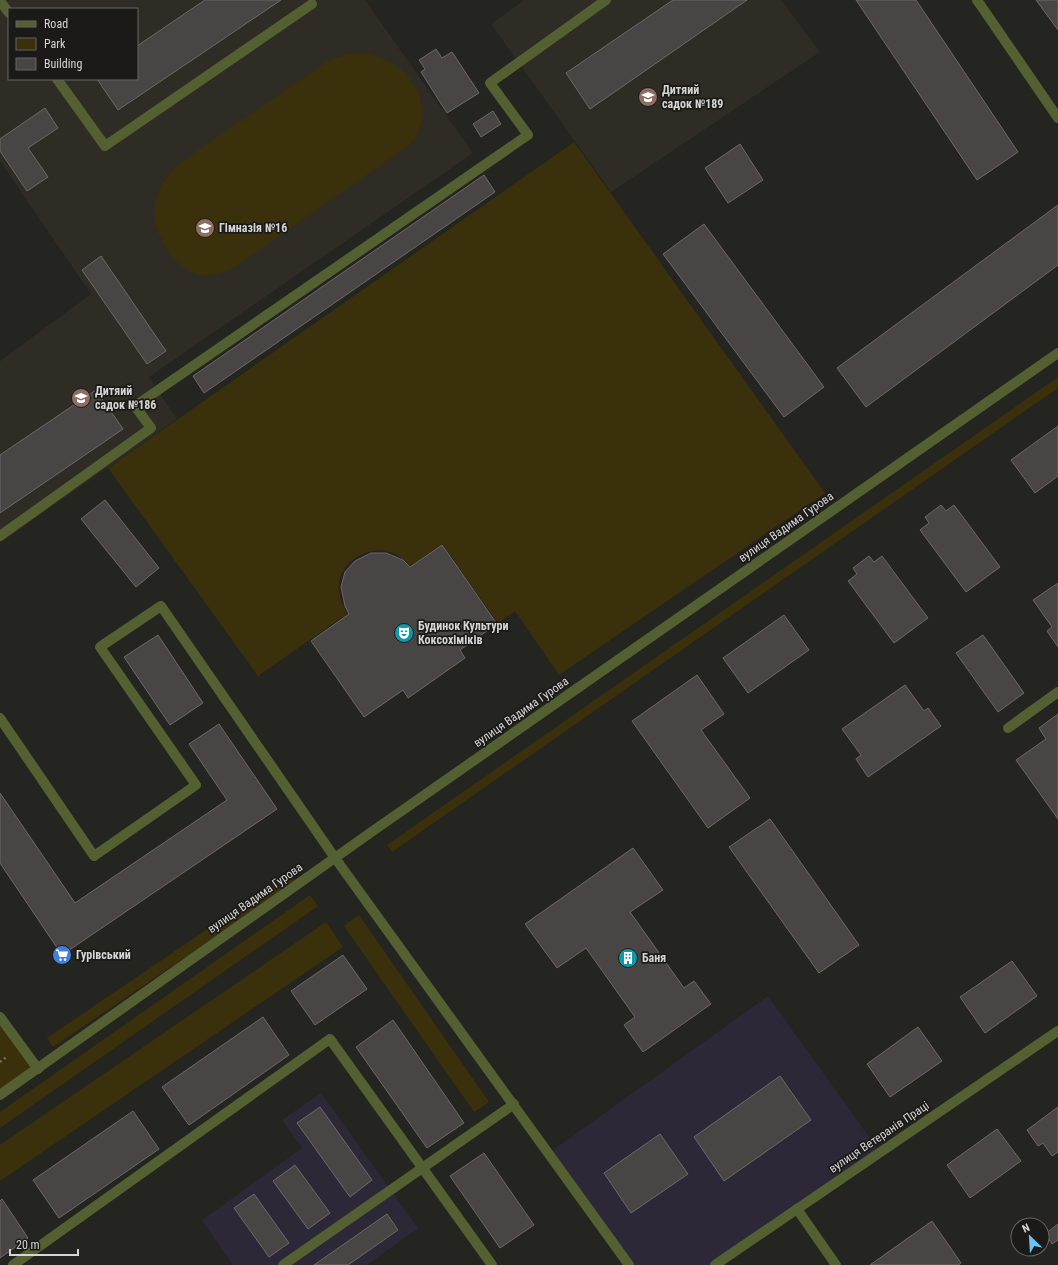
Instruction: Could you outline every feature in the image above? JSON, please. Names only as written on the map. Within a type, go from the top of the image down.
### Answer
[{"type":"street","points":[[0,536],[151,428],[135,406],[528,135],[490,83],[606,0]]},
{"type":"street","points":[[976,0],[1058,118]]},
{"type":"street","points":[[0,1],[8,12]]},
{"type":"street","points":[[58,80],[105,146],[312,4]]},
{"type":"street","name":"вулиця Вадима Гурова","points":[[0,1095],[335,858],[1058,353]]},
{"type":"street","points":[[0,718],[94,856],[196,785],[100,647],[161,606],[335,858],[629,1265]]},
{"type":"street","points":[[1008,728],[1058,692]]},
{"type":"street","points":[[0,1017],[38,1069]]},
{"type":"street","name":"вулиця Ветеранів Праці","points":[[715,1265],[1058,1031]]},
{"type":"street","points":[[13,1265],[330,1039],[492,1265]]},
{"type":"street","points":[[283,1265],[514,1104]]},
{"type":"street","points":[[797,1209],[836,1265]]},
{"type":"shaded area","name":"Гімназія №16","points":[[0,0],[365,0],[473,153],[149,377],[177,419],[0,543],[0,361],[91,294],[0,161]]},
{"type":"shaded area","name":"Дитяий садок №189","points":[[524,0],[781,0],[820,52],[611,192],[491,24]]},
{"type":"shaded area","points":[[768,996],[880,1152],[715,1265],[629,1265],[549,1153]]},
{"type":"shaded area","points":[[321,1093],[418,1228],[367,1265],[233,1265],[202,1220],[302,1148],[282,1120]]},
{"type":"green space","points":[[354,53],[372,55],[388,61],[402,70],[413,82],[420,97],[422,113],[419,129],[410,145],[233,268],[217,274],[204,276],[190,271],[181,265],[166,248],[160,237],[154,215],[156,199],[163,183],[177,165],[331,59]]},
{"type":"green space","points":[[574,142],[825,493],[559,675],[515,611],[498,623],[442,544],[410,566],[396,554],[382,551],[365,553],[350,562],[341,575],[339,584],[340,596],[347,614],[258,676],[108,468]]},
{"type":"green space","points":[[1058,377],[1058,388],[392,852],[387,845]]},
{"type":"green space","points":[[290,873],[296,882],[53,1047],[47,1038]]},
{"type":"green space","points":[[310,895],[318,906],[0,1128],[0,1112]]},
{"type":"green space","points":[[359,915],[489,1102],[474,1112],[344,926]]},
{"type":"green space","points":[[326,922],[343,947],[0,1181],[0,1145]]},
{"type":"green space","points":[[0,1017],[38,1069],[0,1095]]},
{"type":"building","points":[[205,0],[281,0],[118,110],[98,80],[138,80],[138,45]]},
{"type":"building","points":[[673,0],[747,0],[590,109],[566,73]]},
{"type":"building","points":[[856,0],[916,0],[1018,152],[977,180]]},
{"type":"building","points":[[1036,0],[1058,0],[1058,30]]},
{"type":"building","points":[[436,49],[442,58],[452,52],[479,93],[447,113],[421,72],[425,69],[419,60]]},
{"type":"building","points":[[45,108],[58,128],[28,148],[48,177],[27,191],[0,151],[0,139]]},
{"type":"building","points":[[493,111],[501,124],[481,137],[473,124]]},
{"type":"building","points":[[740,144],[763,180],[728,203],[705,168]]},
{"type":"building","points":[[484,175],[495,192],[204,393],[193,376]]},
{"type":"building","points":[[1058,205],[1058,265],[866,407],[837,368]]},
{"type":"building","points":[[704,224],[824,387],[784,417],[663,254]]},
{"type":"building","points":[[101,256],[166,351],[147,364],[82,270]]},
{"type":"building","points":[[96,390],[123,429],[0,513],[0,455]]},
{"type":"building","points":[[1058,426],[1058,476],[1035,493],[1011,460]]},
{"type":"building","points":[[105,500],[159,568],[136,587],[81,519]]},
{"type":"building","points":[[941,505],[946,511],[954,505],[1000,567],[966,592],[920,530],[929,523],[925,517]]},
{"type":"building","name":"Будинок Культури Коксохіміків","points":[[442,545],[497,624],[460,650],[465,658],[408,698],[403,690],[364,717],[311,641],[349,614],[345,606],[341,587],[345,572],[355,561],[371,553],[386,553],[403,560],[410,567]]},
{"type":"building","points":[[869,556],[874,562],[882,556],[928,618],[894,643],[848,581],[857,574],[853,568]]},
{"type":"building","points":[[1058,583],[1058,647],[1047,631],[1052,627],[1033,600]]},
{"type":"building","points":[[784,615],[809,650],[748,693],[723,658]]},
{"type":"building","points":[[158,635],[203,703],[170,725],[124,657]]},
{"type":"building","points":[[983,635],[1024,693],[998,712],[956,653]]},
{"type":"building","points":[[697,675],[724,714],[701,730],[750,798],[708,828],[632,721]]},
{"type":"building","points":[[905,685],[924,711],[928,708],[941,726],[868,777],[856,759],[861,755],[842,729]]},
{"type":"building","points":[[1058,714],[1058,819],[1016,760],[1046,739],[1039,728]]},
{"type":"building","points":[[219,724],[277,809],[62,955],[0,863],[0,793],[75,903],[227,800],[189,744]]},
{"type":"building","points":[[770,819],[859,945],[819,973],[729,847]]},
{"type":"building","name":"Баня","points":[[633,848],[663,890],[630,912],[684,988],[694,981],[711,1004],[643,1052],[624,1025],[635,1017],[586,948],[557,968],[525,924]]},
{"type":"building","points":[[343,955],[367,989],[315,1025],[291,991]]},
{"type":"building","points":[[1012,961],[1037,996],[985,1033],[960,997]]},
{"type":"building","points":[[263,1017],[289,1055],[189,1125],[162,1087]]},
{"type":"building","points":[[393,1020],[464,1123],[427,1148],[356,1047]]},
{"type":"building","points":[[918,1027],[942,1061],[890,1097],[867,1064]]},
{"type":"building","points":[[780,1076],[811,1120],[724,1181],[694,1137]]},
{"type":"building","points":[[320,1107],[372,1180],[350,1197],[297,1123]]},
{"type":"building","points":[[1058,1107],[1058,1152],[1052,1156],[1043,1143],[1038,1146],[1027,1130]]},
{"type":"building","points":[[133,1111],[159,1149],[59,1218],[33,1180]]},
{"type":"building","points":[[997,1129],[1021,1161],[970,1198],[947,1165]]},
{"type":"building","points":[[660,1134],[688,1174],[631,1213],[604,1173]]},
{"type":"building","points":[[484,1153],[534,1225],[500,1248],[450,1176]]},
{"type":"building","points":[[295,1165],[330,1213],[308,1229],[273,1181]]},
{"type":"building","points":[[254,1194],[289,1243],[269,1257],[234,1208]]},
{"type":"building","points":[[2,1199],[28,1238],[0,1258],[0,1201]]},
{"type":"building","points":[[387,1214],[398,1230],[348,1265],[314,1265]]},
{"type":"building","points":[[932,1221],[961,1263],[958,1265],[870,1265]]},
{"type":"building","points":[[1058,1224],[1058,1240],[1052,1244],[1050,1241],[1050,1230]]},
{"type":"place","name":"Дитяий садок №189","points":[[648,97]]},
{"type":"place","name":"Гімназія №16","points":[[205,228]]},
{"type":"place","name":"Дитяий садок №186","points":[[81,398]]},
{"type":"place","name":"Будинок Культури Коксохіміків","points":[[404,633]]},
{"type":"place","name":"Гурівський","points":[[62,955]]},
{"type":"place","name":"Баня","points":[[628,958]]}]
